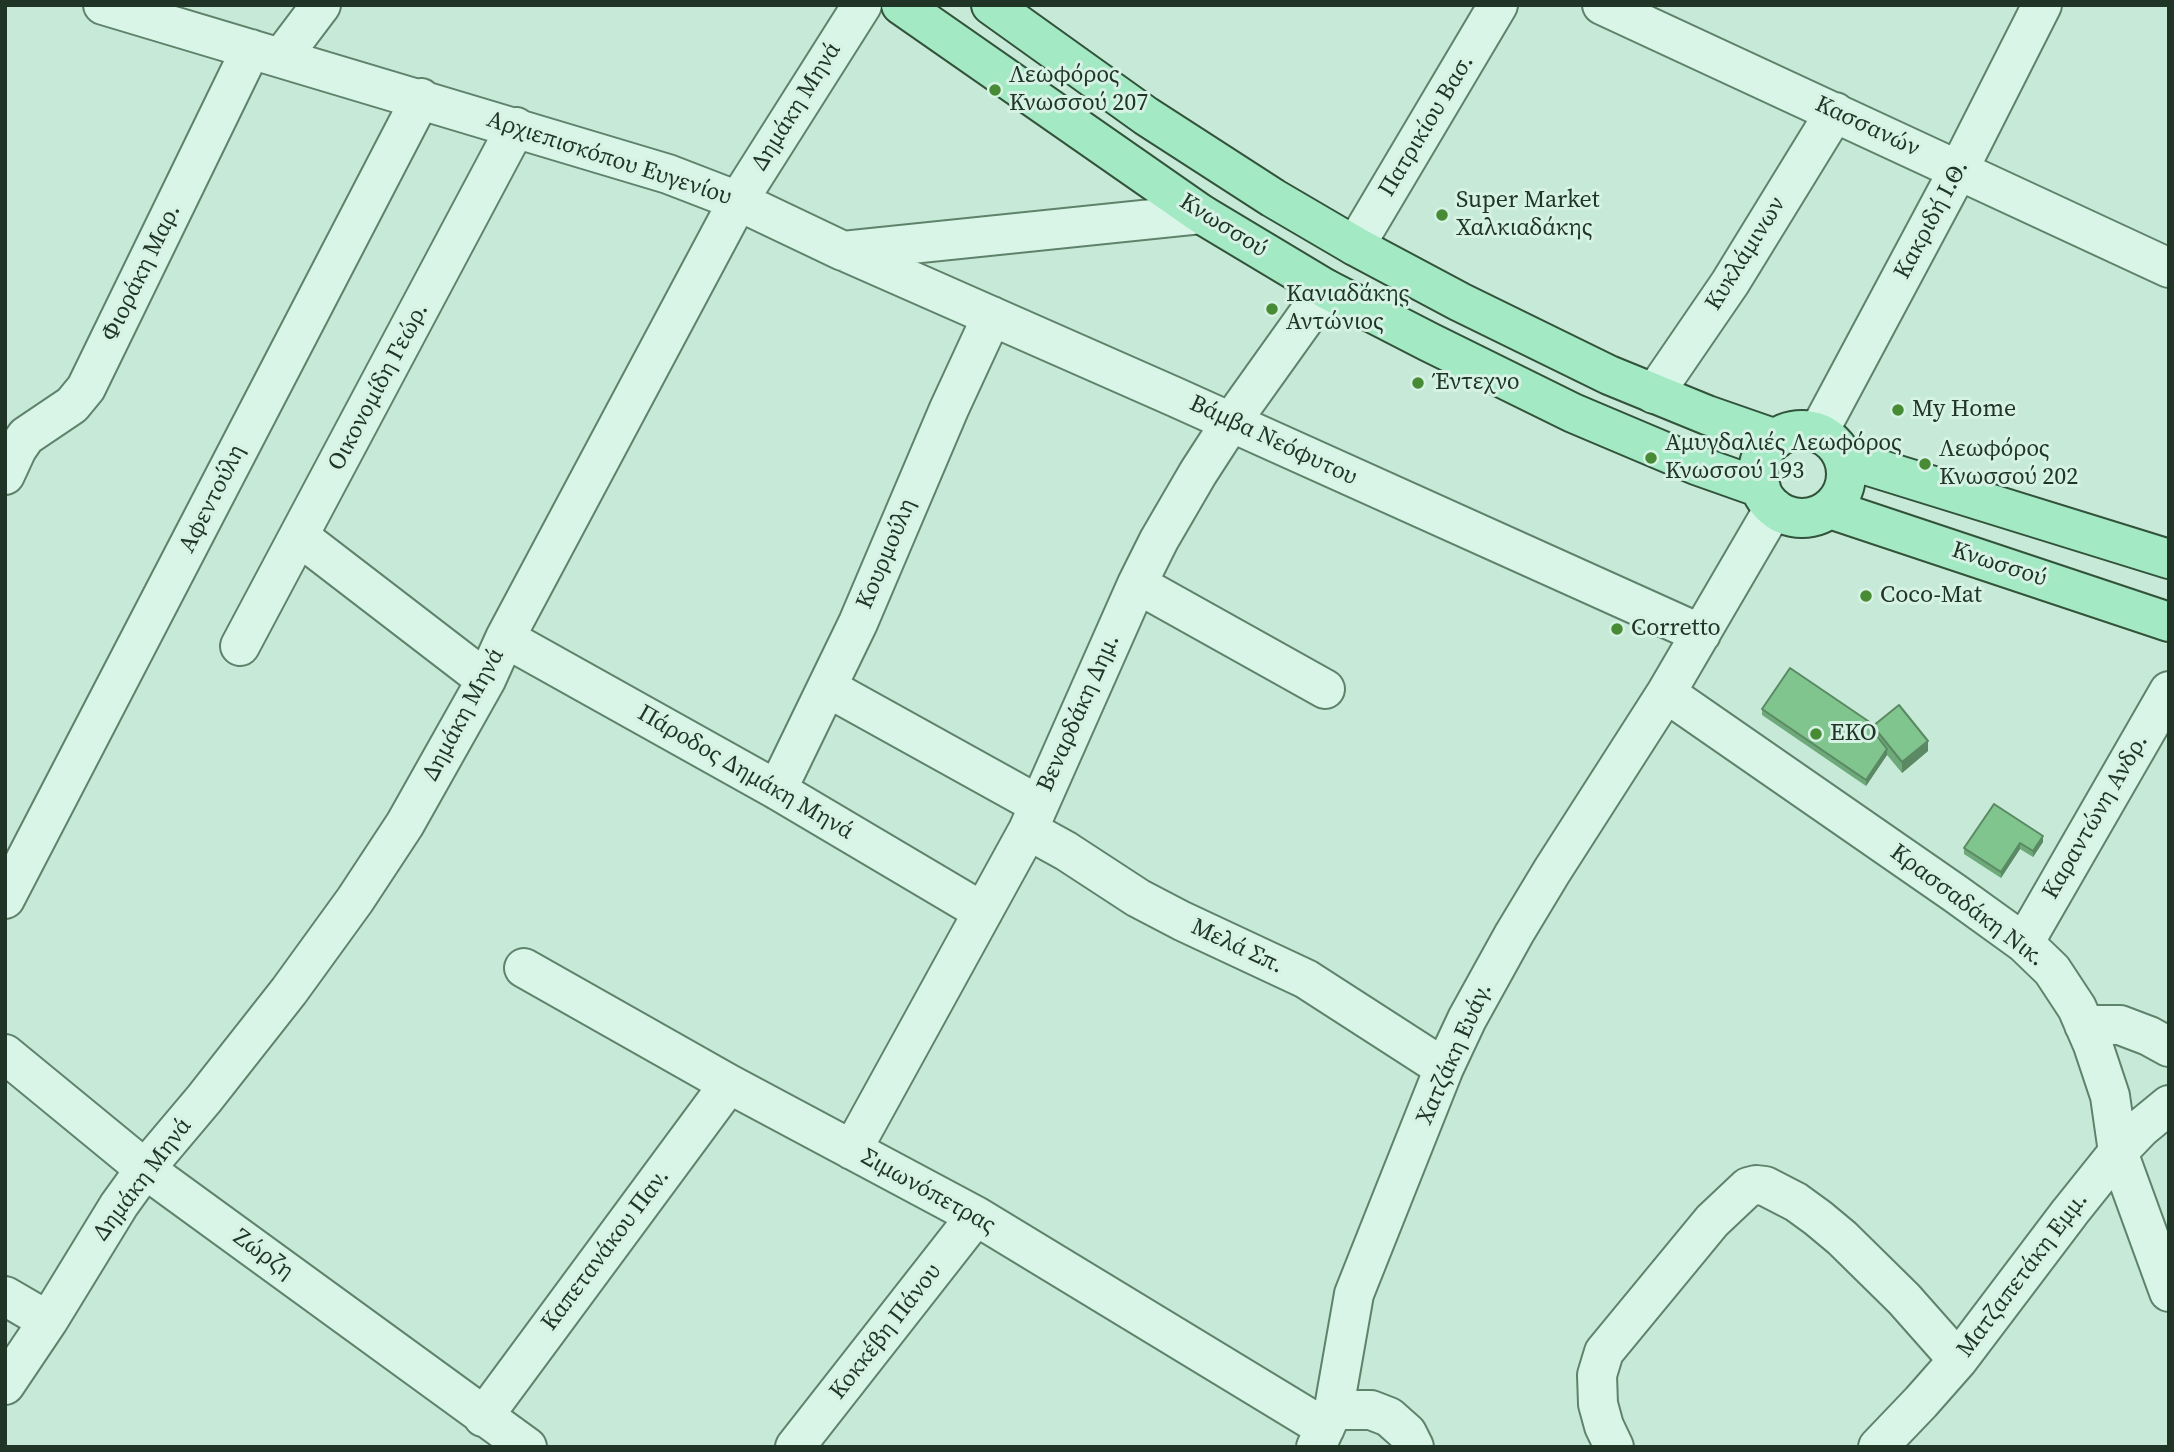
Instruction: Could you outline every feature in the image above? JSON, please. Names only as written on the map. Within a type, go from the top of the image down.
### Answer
[{"type":"main road","name":"Κνωσσού","points":[[901,5],[1201,214],[1326,289],[1573,412],[1767,498]]},
{"type":"main road","name":"Κνωσσού","points":[[991,5],[1146,116],[1273,198],[1355,246],[1567,355],[1654,394],[1776,439]]},
{"type":"main road","points":[[1831,446],[1846,478],[1838,500],[1830,509],[1809,518],[1787,516],[1767,498],[1759,482],[1759,468],[1763,454],[1776,439],[1801,430],[1831,446],[2169,559]]},
{"type":"main road","name":"Κνωσσού","points":[[1830,509],[2169,622]]},
{"type":"street","name":"Αρχιεπισκόπου Ευγενίου","points":[[103,5],[668,174],[738,201],[843,251]]},
{"type":"street","name":"Φιοράκη Μαρ.","points":[[5,475],[26,436],[72,405],[86,388],[266,53],[321,5]]},
{"type":"street","name":"Δημάκη Μηνά","points":[[5,1385],[119,1205],[145,1169],[281,1002],[355,900],[405,824],[486,680],[505,638],[738,201],[862,5]]},
{"type":"street","name":"Πατρικίου Βασ.","points":[[1355,246],[1498,5]]},
{"type":"street","name":"Κασσανών","points":[[1602,5],[2169,268]]},
{"type":"street","name":"Κακριδή Ι.Θ.","points":[[1831,446],[1959,169],[2042,5]]},
{"type":"street","name":"Αφεντούλη","points":[[5,899],[421,99]]},
{"type":"street","name":"Κυκλάμινων","points":[[1654,394],[1730,283],[1835,112]]},
{"type":"street","name":"Οικονομίδη Γεώρ.","points":[[240,646],[516,127]]},
{"type":"street","points":[[843,251],[1201,214]]},
{"type":"street","name":"Βάμβα Νεόφυτου","points":[[843,251],[1701,634]]},
{"type":"street","name":"Βεναρδάκη Δημ.","points":[[852,1150],[1033,817],[1158,540],[1231,422],[1326,289]]},
{"type":"street","name":"Κουρμούλη","points":[[777,790],[828,688],[992,316]]},
{"type":"street","name":"Χατζάκη Ευάγ.","points":[[1325,1426],[1354,1294],[1444,1068],[1485,983],[1514,934],[1701,634],[1767,498]]},
{"type":"street","points":[[300,537],[486,680]]},
{"type":"street","points":[[1136,584],[1325,689]]},
{"type":"street","name":"Πάροδος Δημάκη Μηνά","points":[[505,638],[777,790],[983,912]]},
{"type":"street","name":"Μελά Σπ.","points":[[828,688],[1033,817],[1066,851],[1138,898],[1306,979],[1444,1068]]},
{"type":"street","name":"Καραντώνη Ανδρ.","points":[[2024,943],[2169,691]]},
{"type":"street","name":"Κρασσαδάκη Νικ.","points":[[1666,693],[2024,943],[2058,977],[2093,1045],[2110,1096],[2118,1152],[2169,1292]]},
{"type":"street","name":"Σιμωνόπετρας","points":[[524,968],[730,1084],[976,1216],[1325,1426]]},
{"type":"street","points":[[2084,1025],[2120,1025],[2169,1047]]},
{"type":"street","name":"Ζώρζη","points":[[5,1054],[145,1169],[527,1447]]},
{"type":"street","name":"Καπετανάκου Παν.","points":[[484,1417],[730,1084]]},
{"type":"street","name":"Ματζαπετάκη Εμμ.","points":[[1889,1442],[1958,1360],[2118,1152],[2169,1105]]},
{"type":"street","points":[[1614,1447],[1598,1404],[1597,1375],[1604,1352],[1712,1221],[1748,1187],[1765,1186],[1796,1202],[1842,1238],[1903,1299],[1958,1360]]},
{"type":"street","name":"Κοκκέβη Πάνου","points":[[795,1447],[976,1216]]},
{"type":"street","points":[[5,1296],[48,1321]]},
{"type":"street","points":[[1325,1426],[1345,1410],[1371,1410],[1389,1417],[1406,1433],[1414,1447]]},
{"type":"building","points":[[1790,668],[1874,725],[1873,731],[1887,749],[1866,780],[1762,709]]},
{"type":"building","points":[[1899,705],[1928,741],[1902,762],[1873,726]]},
{"type":"building","points":[[1994,804],[2043,836],[2033,851],[2020,843],[2001,872],[1964,848]]},
{"type":"place","name":"Λεωφόρος Κνωσσού 207","points":[[995,90]]},
{"type":"place","name":"Super Market Χαλκιαδάκης","points":[[1442,215]]},
{"type":"place","name":"Κανιαδάκης Αντώνιος","points":[[1272,309]]},
{"type":"place","name":"Έντεχνο","points":[[1418,383]]},
{"type":"place","name":"My Home","points":[[1898,410]]},
{"type":"place","name":"Αμυγδαλιές Λεωφόρος Κνωσσού 193","points":[[1651,458]]},
{"type":"place","name":"Λεωφόρος Κνωσσού 202","points":[[1925,464]]},
{"type":"place","name":"Coco-Mat","points":[[1866,596]]},
{"type":"place","name":"Corretto","points":[[1617,629]]},
{"type":"place","name":"EKO","points":[[1816,734]]}]
